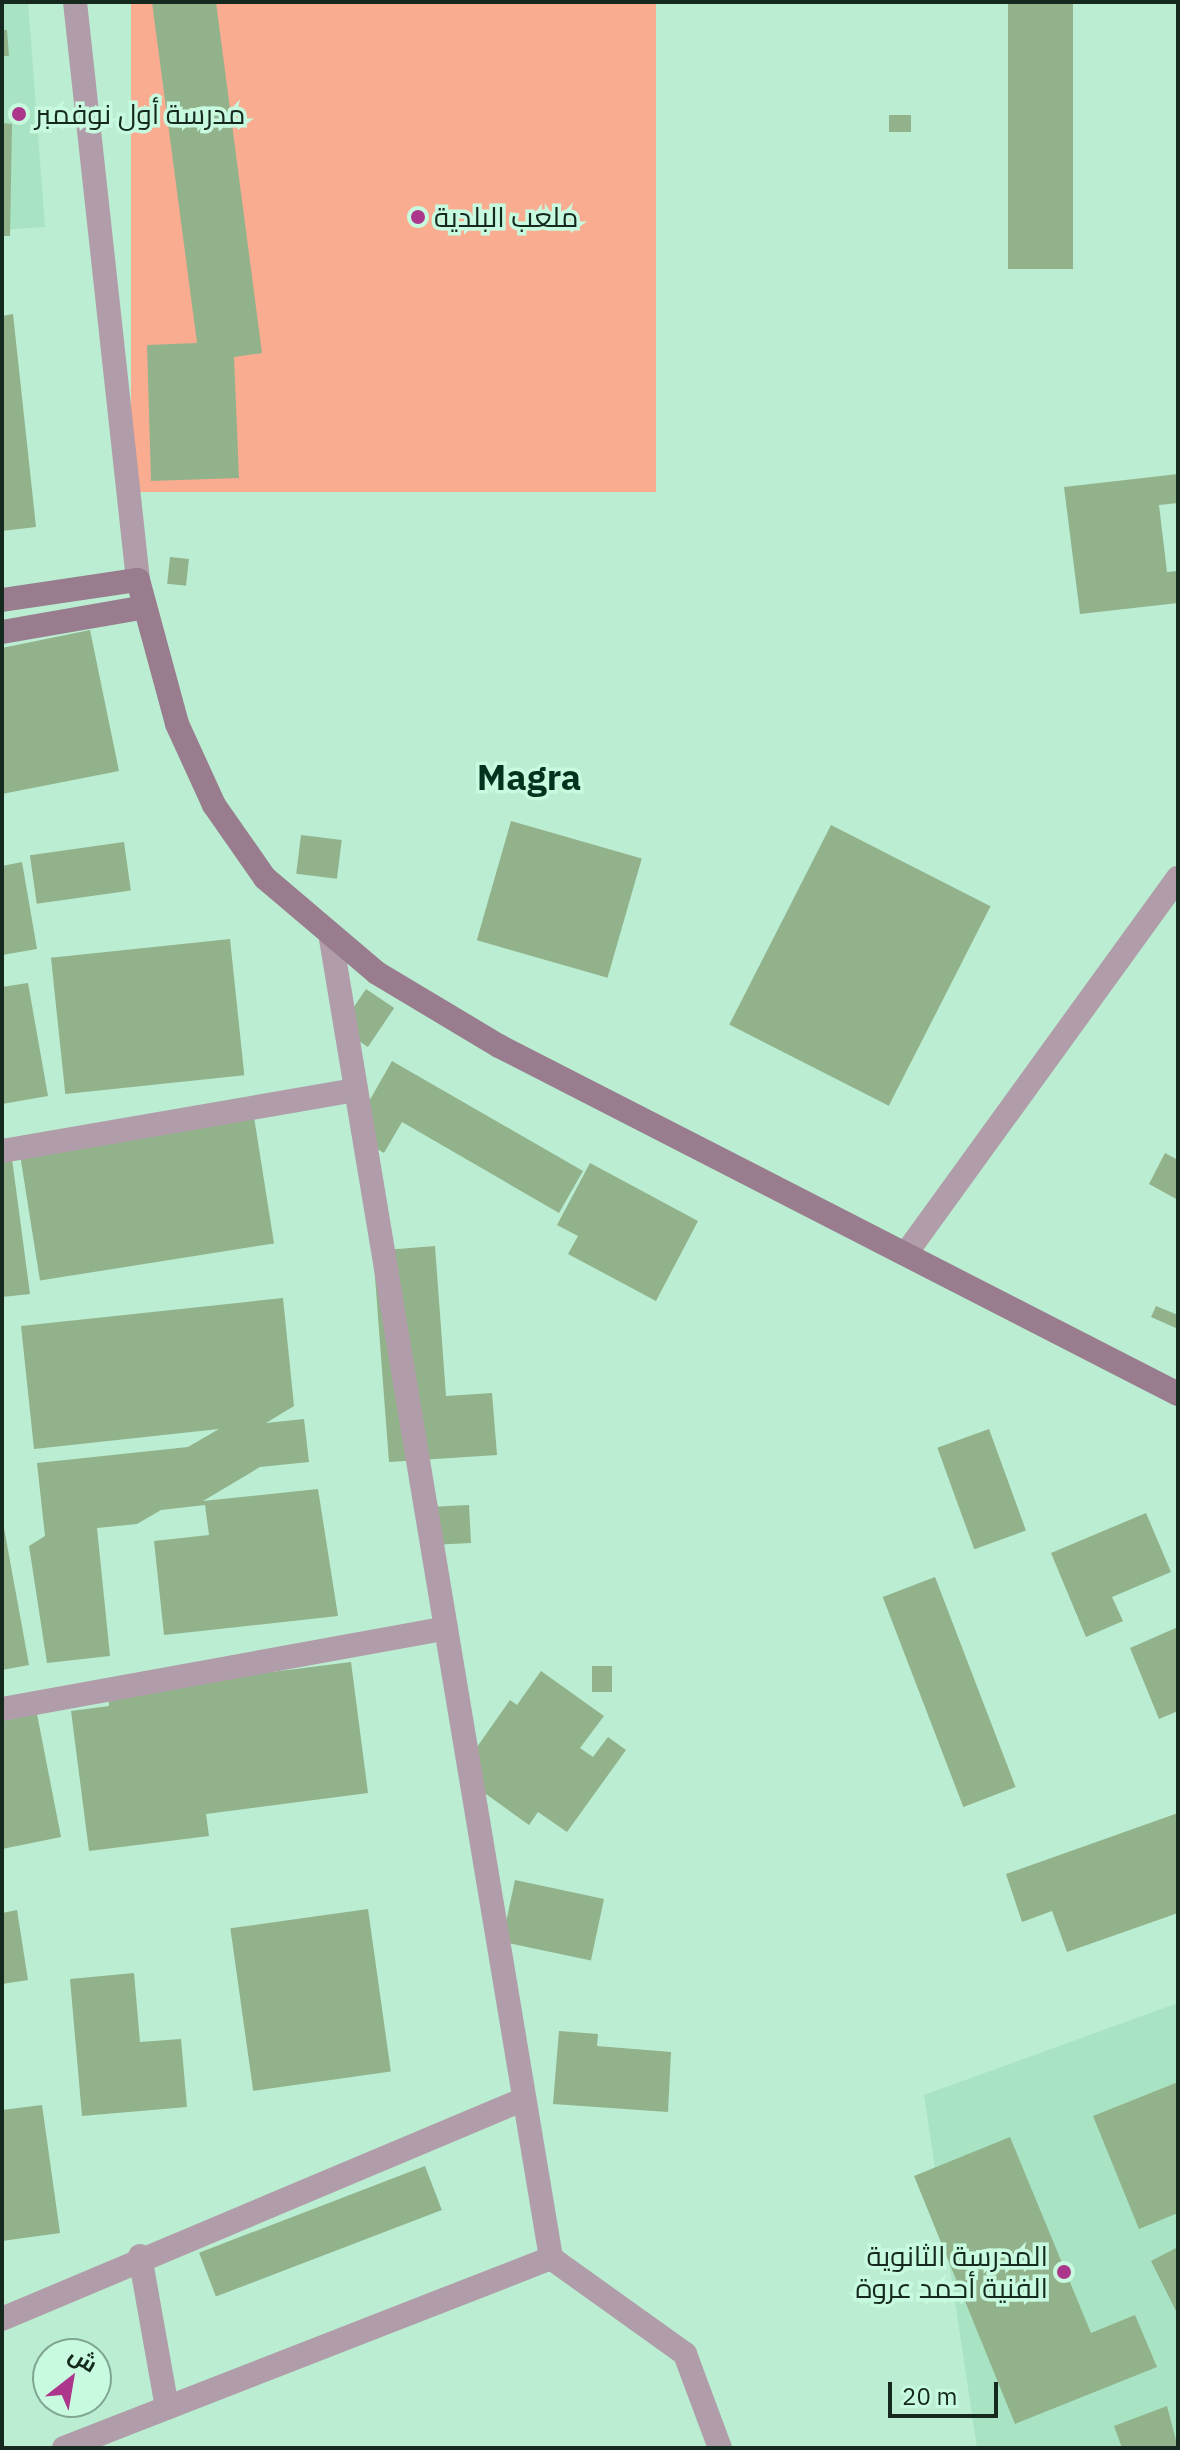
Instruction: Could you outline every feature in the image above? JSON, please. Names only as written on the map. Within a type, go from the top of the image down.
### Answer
[{"type":"street","points":[[75,2],[138,580],[177,724],[214,805],[265,878],[331,939],[499,1046],[907,1252],[1178,1394]]},
{"type":"street","points":[[2,600],[138,580]]},
{"type":"street","points":[[2,632],[145,607]]},
{"type":"street","points":[[907,1252],[1178,878]]},
{"type":"street","points":[[331,939],[551,2258],[685,2354],[720,2448]]},
{"type":"street","points":[[2,1151],[356,1090]]},
{"type":"street","points":[[2,1709],[446,1628]]},
{"type":"street","points":[[2,2319],[140,2256],[524,2099]]},
{"type":"street","points":[[140,2256],[167,2408]]},
{"type":"street","points":[[64,2448],[551,2258]]},
{"type":"shaded area","name":"مدرسة أول نوفمبر","points":[[2,2],[28,2],[45,227],[2,230]]},
{"type":"shaded area","name":"ملعب البلدية","points":[[131,2],[656,2],[656,492],[131,492]]},
{"type":"shaded area","name":"المدرسة الثانوية الفنية أحمد عروة","points":[[1178,2003],[1178,2448],[977,2448],[924,2095]]},
{"type":"building","points":[[152,2],[216,2],[262,353],[234,357],[239,478],[151,481],[147,345],[197,343]]},
{"type":"building","points":[[1008,2],[1073,2],[1073,269],[1008,269]]},
{"type":"building","points":[[2,30],[7,30],[9,56],[2,56]]},
{"type":"building","points":[[889,115],[911,115],[911,132],[889,132]]},
{"type":"building","points":[[2,123],[12,124],[10,236],[2,236]]},
{"type":"building","points":[[13,314],[36,527],[2,531],[2,316]]},
{"type":"building","points":[[1178,474],[1178,503],[1159,505],[1167,572],[1178,571],[1178,603],[1080,614],[1064,487]]},
{"type":"building","points":[[170,557],[189,559],[186,586],[167,584]]},
{"type":"building","points":[[90,630],[119,771],[2,794],[2,648]]},
{"type":"building","points":[[511,821],[642,858],[608,978],[477,940]]},
{"type":"building","points":[[831,825],[990,906],[889,1106],[729,1025]]},
{"type":"building","points":[[301,835],[342,840],[337,879],[296,874]]},
{"type":"building","points":[[124,842],[131,891],[37,904],[30,855]]},
{"type":"building","points":[[22,862],[37,949],[2,955],[2,866]]},
{"type":"building","points":[[230,939],[244,1075],[65,1094],[51,958]]},
{"type":"building","points":[[28,983],[48,1096],[2,1104],[2,987]]},
{"type":"building","points":[[366,989],[394,1008],[368,1047],[340,1028]]},
{"type":"building","points":[[392,1061],[583,1171],[559,1213],[402,1122],[384,1153],[351,1133]]},
{"type":"building","points":[[254,1117],[274,1243],[40,1280],[20,1154]]},
{"type":"building","points":[[1165,1153],[1178,1160],[1178,1200],[1149,1184]]},
{"type":"building","points":[[12,1159],[30,1294],[2,1297],[2,1160]]},
{"type":"building","points":[[590,1163],[698,1221],[656,1301],[568,1254],[578,1236],[557,1225]]},
{"type":"building","points":[[435,1246],[446,1396],[492,1393],[497,1455],[389,1462],[373,1251]]},
{"type":"building","points":[[283,1298],[294,1406],[266,1423],[304,1419],[309,1462],[260,1467],[203,1501],[318,1489],[338,1616],[164,1635],[154,1541],[209,1535],[205,1505],[161,1510],[137,1524],[97,1528],[110,1656],[47,1663],[29,1546],[45,1536],[37,1463],[188,1447],[219,1429],[34,1449],[21,1326]]},
{"type":"building","points":[[1156,1306],[1178,1315],[1178,1329],[1151,1317]]},
{"type":"building","points":[[989,1429],[1026,1530],[974,1549],[937,1448]]},
{"type":"building","points":[[469,1505],[471,1543],[431,1545],[429,1507]]},
{"type":"building","points":[[1146,1513],[1171,1572],[1112,1597],[1123,1621],[1086,1637],[1051,1553]]},
{"type":"building","points":[[2,1517],[29,1665],[2,1670]]},
{"type":"building","points":[[935,1577],[1016,1787],[963,1807],[883,1597]]},
{"type":"building","points":[[1178,1627],[1178,1711],[1159,1719],[1130,1648]]},
{"type":"building","points":[[351,1662],[368,1793],[206,1814],[209,1836],[89,1851],[71,1711],[109,1706],[108,1693]]},
{"type":"building","points":[[592,1666],[612,1666],[612,1692],[592,1692]]},
{"type":"building","points":[[541,1671],[604,1716],[580,1748],[593,1757],[608,1737],[626,1750],[567,1832],[538,1812],[529,1825],[458,1774],[510,1700],[517,1705]]},
{"type":"building","points":[[37,1714],[61,1837],[2,1849],[2,1721]]},
{"type":"building","points":[[1178,1813],[1178,1913],[1067,1952],[1052,1911],[1022,1922],[1006,1874]]},
{"type":"building","points":[[515,1880],[604,1899],[591,1961],[502,1942]]},
{"type":"building","points":[[368,1909],[391,2071],[253,2091],[230,1928]]},
{"type":"building","points":[[17,1910],[28,1980],[2,1984],[2,1913]]},
{"type":"building","points":[[134,1973],[140,2042],[181,2039],[187,2107],[82,2116],[70,1979]]},
{"type":"building","points":[[559,2031],[598,2034],[597,2046],[671,2052],[668,2112],[553,2104]]},
{"type":"building","points":[[1178,2082],[1178,2213],[1139,2229],[1093,2116]]},
{"type":"building","points":[[42,2105],[60,2233],[2,2241],[2,2110]]},
{"type":"building","points":[[1010,2137],[1091,2333],[1135,2315],[1157,2367],[1015,2424],[914,2176]]},
{"type":"building","points":[[425,2166],[442,2210],[216,2297],[199,2253]]},
{"type":"building","points":[[1178,2247],[1178,2315],[1151,2261]]},
{"type":"building","points":[[1167,2406],[1178,2448],[1122,2448],[1114,2426]]},
{"type":"place","name":"مدرسة أول نوفمبر","points":[[19,114]]},
{"type":"place","name":"ملعب البلدية","points":[[418,217]]},
{"type":"place","name":"المدرسة الثانوية الفنية أحمد عروة","points":[[1064,2272]]},
{"type":"district","name":"Magra","points":[[529,777]]}]
